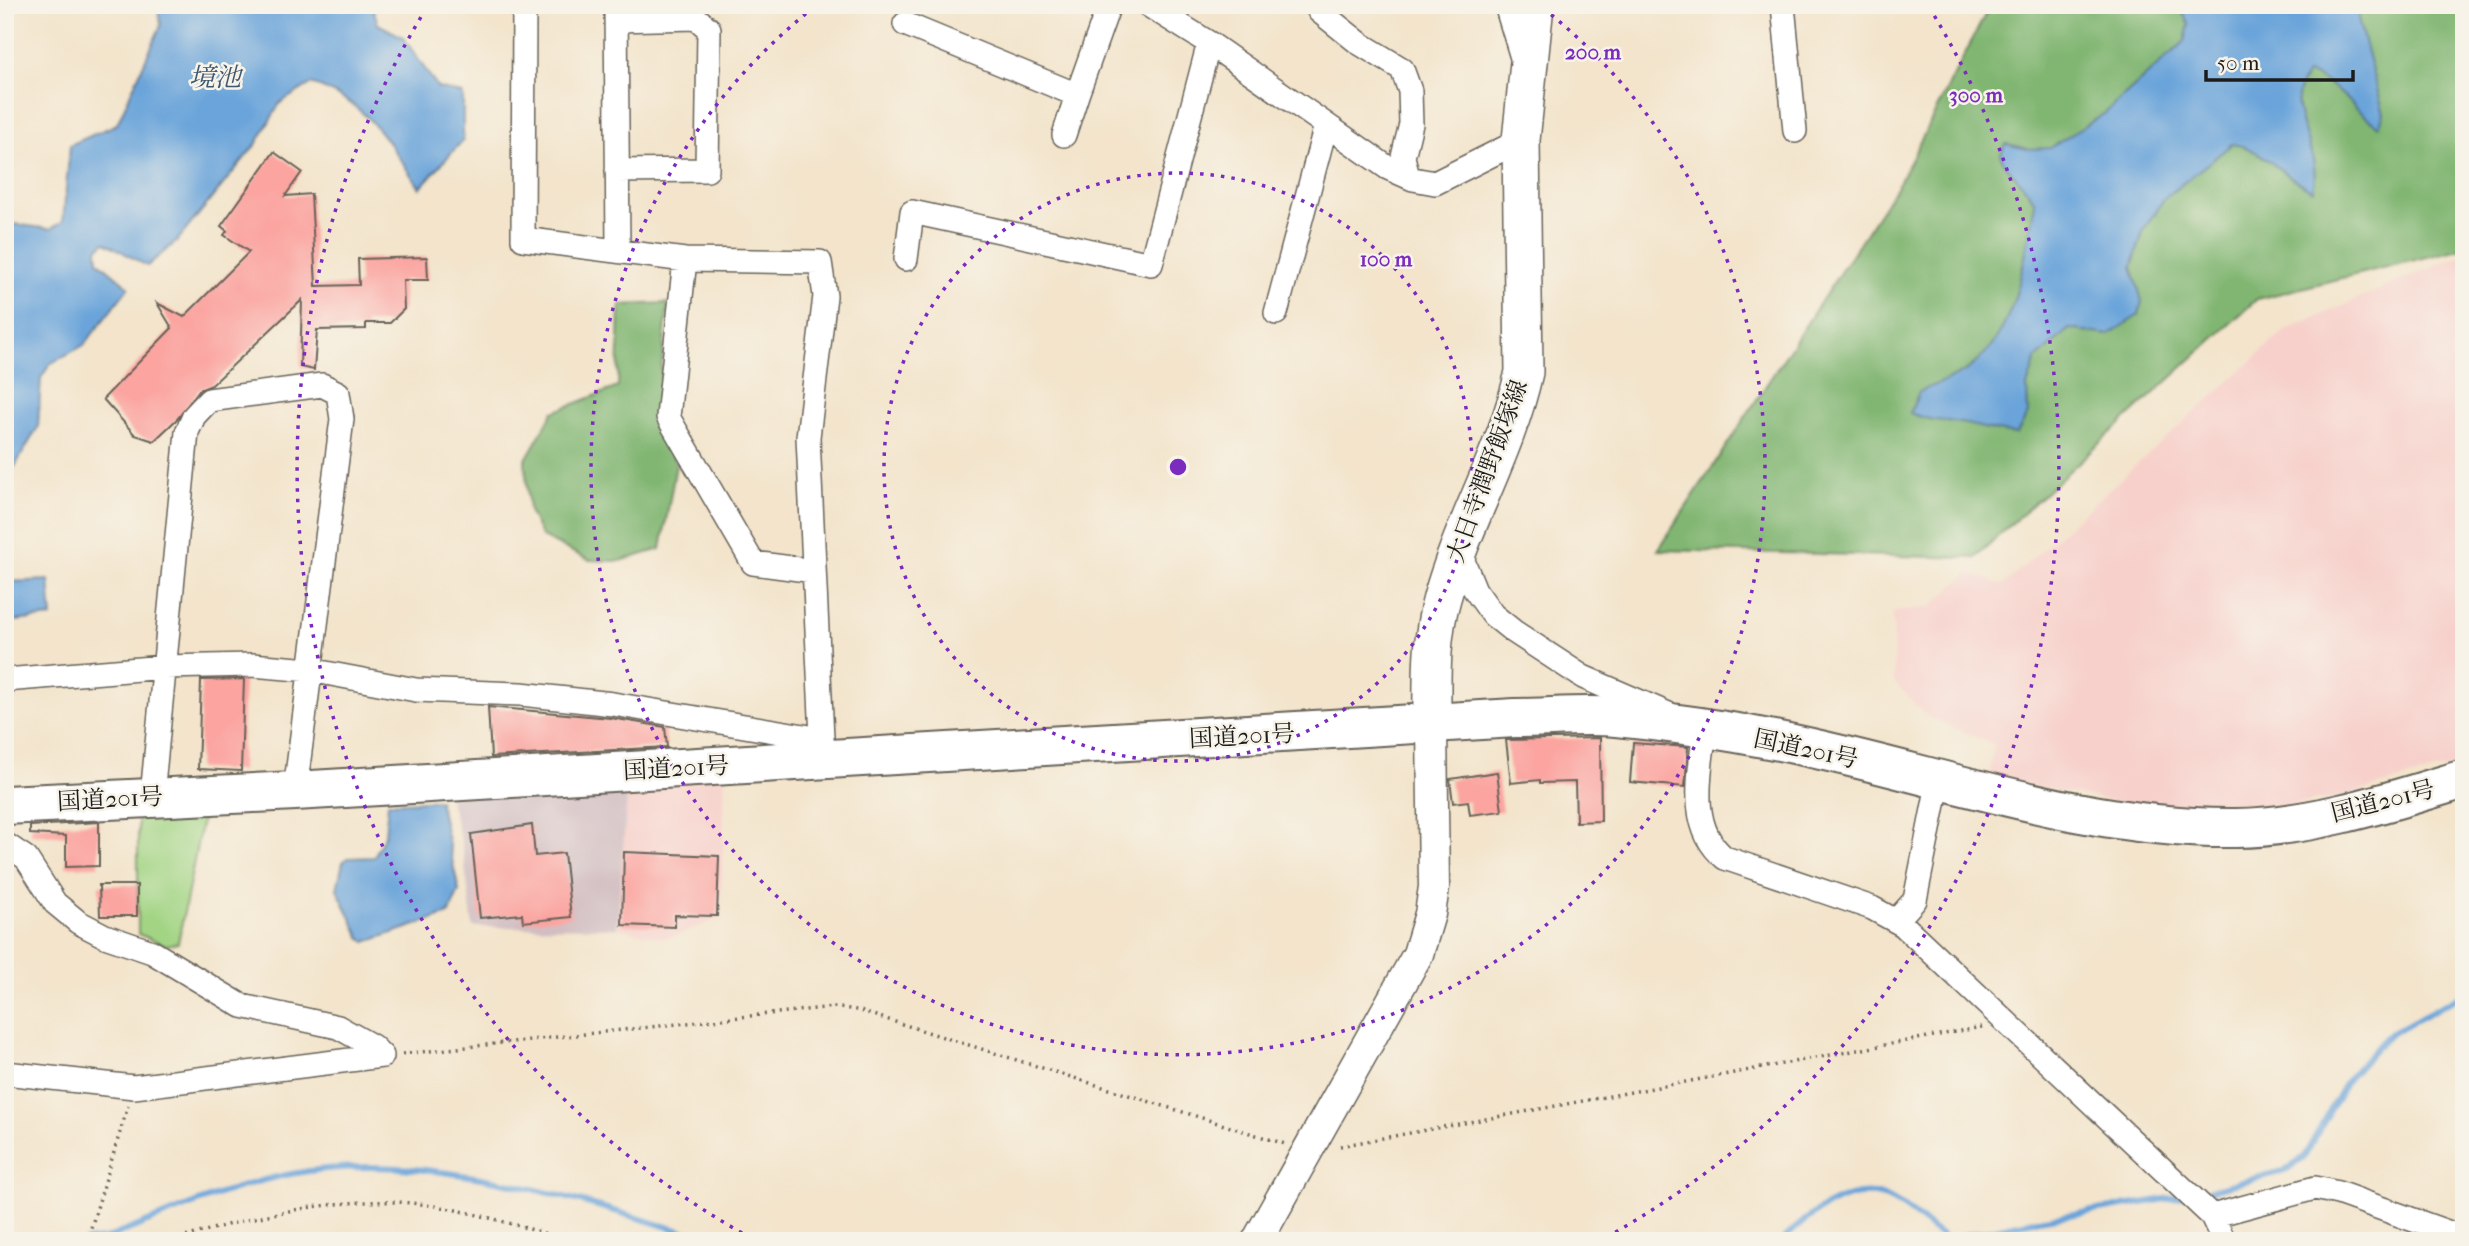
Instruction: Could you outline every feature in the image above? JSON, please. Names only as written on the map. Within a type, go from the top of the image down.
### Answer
[{"type":"highway","name":"国道201号","points":[[5,805],[295,791],[822,749],[1432,725],[1515,718],[1614,717],[1778,741],[2084,814],[2145,825],[2240,828],[2302,820],[2375,806],[2464,779]]},
{"type":"main road","name":"大日寺潤野飯塚線","points":[[1432,725],[1432,651],[1441,599],[1518,399],[1524,372],[1521,140],[1526,71],[1535,5]]},
{"type":"street","points":[[5,680],[164,667],[252,665],[310,670],[416,690],[521,694],[613,704],[822,749],[808,437],[825,296],[820,262],[685,260],[618,249],[523,239],[524,5]]},
{"type":"street","points":[[1064,135],[1109,5]]},
{"type":"street","points":[[1148,5],[1209,43],[1388,168],[1408,177],[1435,183],[1521,140]]},
{"type":"street","points":[[1321,5],[1319,11],[1359,43],[1402,69],[1410,91],[1411,124],[1403,157],[1408,177]]},
{"type":"street","points":[[1506,5],[1526,71]]},
{"type":"street","points":[[1783,5],[1795,131]]},
{"type":"street","points":[[617,171],[707,170],[709,29],[696,18],[616,13],[617,171],[618,249]]},
{"type":"street","points":[[905,24],[1077,96]]},
{"type":"street","points":[[905,259],[912,212],[1151,264],[1209,43]]},
{"type":"street","points":[[1276,313],[1326,125]]},
{"type":"street","points":[[685,260],[668,417],[753,563],[814,571]]},
{"type":"street","points":[[152,796],[187,432],[194,416],[209,400],[322,385],[338,393],[342,419],[295,791]]},
{"type":"street","points":[[1458,549],[1475,590],[1493,615],[1513,631],[1583,677],[1705,730],[1699,783],[1703,827],[1712,847],[1725,858],[1872,908],[1895,921],[2212,1216],[2224,1241]]},
{"type":"street","points":[[1257,1241],[1418,954],[1430,914],[1434,887],[1432,725]]},
{"type":"street","points":[[1895,921],[1915,900],[1939,779]]},
{"type":"street","points":[[5,844],[26,859],[55,903],[78,922],[165,959],[217,994],[242,1006],[338,1027],[372,1046],[382,1056]]},
{"type":"street","points":[[5,1073],[134,1087],[382,1056]]},
{"type":"street","points":[[2212,1216],[2315,1188],[2339,1193],[2464,1238]]},
{"type":"path","points":[[382,1056],[833,1007],[857,1010],[1309,1152],[2005,1023]]},
{"type":"path","points":[[88,1241],[134,1087]]},
{"type":"path","points":[[173,1241],[281,1214],[356,1203],[409,1203],[471,1213],[571,1241]]},
{"type":"shaded area","points":[[2464,257],[2464,763],[2333,798],[2232,813],[2153,809],[1989,777],[1994,744],[1927,717],[1894,682],[1893,611],[1931,607],[1968,573],[2003,585],[2286,330],[2451,259]]},
{"type":"shaded area","points":[[725,777],[721,917],[679,935],[662,938],[617,928],[628,783]]},
{"type":"shaded area","points":[[628,783],[617,928],[473,927],[462,844],[448,793]]},
{"type":"green space","points":[[1990,5],[2464,5],[2464,248],[2257,299],[1974,558],[1658,550],[1900,181]]},
{"type":"green space","points":[[668,303],[657,414],[676,465],[661,549],[620,561],[589,560],[542,537],[529,511],[525,461],[553,412],[618,387],[620,305]]},
{"type":"green space","points":[[204,809],[178,943],[166,945],[138,934],[138,812]]},
{"type":"water","name":"境池","points":[[157,5],[372,5],[378,24],[403,37],[438,88],[463,94],[463,140],[420,188],[386,139],[348,102],[311,84],[280,103],[257,143],[177,241],[147,266],[105,242],[97,249],[98,261],[129,287],[84,345],[50,364],[41,378],[38,427],[5,483],[5,223],[51,229],[63,221],[70,145],[117,124],[161,25]]},
{"type":"water","points":[[2178,5],[2359,5],[2359,23],[2384,114],[2379,126],[2336,89],[2307,74],[2300,88],[2298,102],[2299,116],[2313,159],[2313,190],[2254,151],[2232,144],[2166,197],[2144,229],[2132,267],[2142,301],[2139,315],[2108,335],[2069,329],[2036,359],[2027,386],[2028,414],[2016,434],[1929,419],[1910,413],[1919,392],[1966,370],[1988,350],[2010,312],[2023,268],[2035,203],[2003,162],[2000,155],[2006,144],[2028,149],[2050,148],[2105,113],[2185,41],[2189,24]]},
{"type":"water","points":[[49,580],[52,617],[5,622],[5,582]]},
{"type":"water","points":[[439,800],[459,891],[449,914],[366,942],[360,937],[337,889],[343,862],[347,858],[374,857],[385,834],[388,803]]},
{"type":"building","points":[[274,152],[302,172],[285,196],[311,194],[316,286],[359,285],[358,259],[427,257],[428,280],[403,280],[404,309],[390,323],[366,323],[366,329],[317,330],[314,370],[300,367],[302,300],[212,385],[199,390],[178,418],[154,441],[135,435],[103,399],[172,328],[157,303],[184,317],[249,252],[224,235],[227,231],[221,226]]},
{"type":"building","points":[[244,679],[241,771],[198,769],[201,680]]},
{"type":"building","points":[[488,707],[611,718],[665,727],[667,747],[491,757]]},
{"type":"building","points":[[1600,738],[1601,821],[1576,822],[1575,782],[1540,783],[1540,780],[1511,783],[1506,740]]},
{"type":"building","points":[[1633,743],[1688,747],[1685,787],[1630,782]]},
{"type":"building","points":[[1497,772],[1502,811],[1470,815],[1468,801],[1453,803],[1450,779]]},
{"type":"building","points":[[99,822],[99,866],[66,867],[66,836],[30,834],[30,826]]},
{"type":"building","points":[[532,825],[535,856],[564,853],[571,917],[523,922],[522,914],[480,918],[471,834]]},
{"type":"building","points":[[624,852],[719,856],[717,916],[675,915],[675,927],[622,925]]},
{"type":"building","points":[[99,885],[137,885],[137,916],[100,916]]},
{"type":"waterway","points":[[2195,1194],[2284,1171],[2304,1157],[2347,1080],[2388,1035],[2464,994]]},
{"type":"waterway","points":[[86,1241],[105,1239],[197,1202],[267,1179],[343,1168],[397,1168],[451,1173],[505,1183],[612,1210],[714,1241]]},
{"type":"waterway","points":[[1782,1241],[1815,1213],[1855,1195],[1869,1194],[1890,1199],[1947,1239],[2038,1220],[2184,1196]]}]
